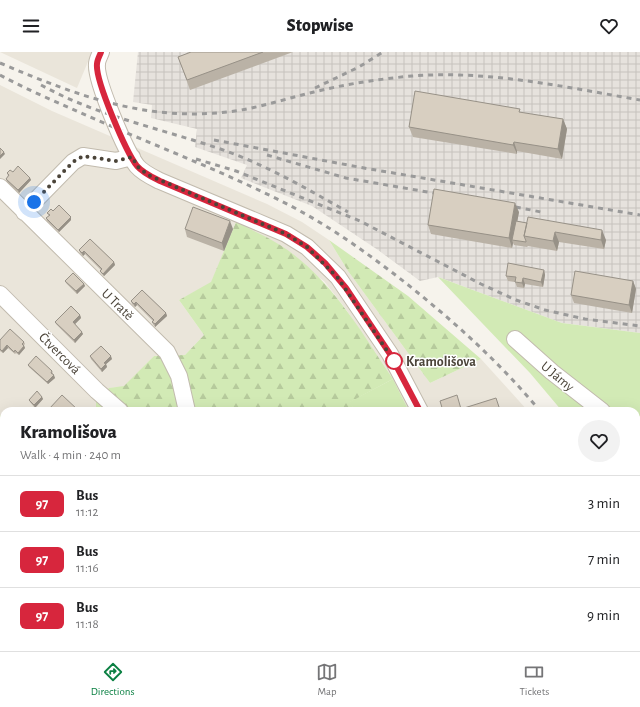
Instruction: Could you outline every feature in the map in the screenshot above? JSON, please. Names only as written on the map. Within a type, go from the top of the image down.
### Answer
[{"type":"street","points":[[101,52],[97,64],[103,92],[132,157],[138,167],[148,175],[286,234],[307,247],[338,278],[390,354],[418,407]]},
{"type":"street","points":[[24,212],[73,162],[83,156],[116,161],[132,157]]},
{"type":"street","name":"U Tratě","points":[[0,187],[167,352],[179,376],[186,407]]},
{"type":"street","name":"Čtvercová","points":[[0,294],[116,407]]},
{"type":"street","name":"U Jámy","points":[[515,339],[552,372],[597,407]]},
{"type":"shaded area","points":[[0,52],[92,52],[77,88]]},
{"type":"shaded area","points":[[138,52],[640,52],[640,333],[562,323],[438,277],[420,281],[378,250],[312,206],[241,178],[247,165],[195,147],[197,129],[151,118],[152,105],[133,102]]},
{"type":"shaded area","points":[[0,85],[52,111],[267,204],[302,222],[329,240],[348,271],[430,383],[481,359],[524,407],[407,407],[393,379],[345,308],[324,281],[236,222],[211,283],[179,300],[204,335],[185,355],[154,356],[124,387],[109,388],[96,400],[96,407],[0,407]]},
{"type":"green space","points":[[236,222],[264,236],[298,258],[329,289],[356,324],[393,379],[350,402],[353,407],[96,407],[96,400],[109,388],[124,386],[154,356],[185,355],[204,335],[179,300],[211,282]]},
{"type":"green space","points":[[329,240],[408,296],[481,359],[430,383],[348,271]]},
{"type":"green space","points":[[438,277],[562,323],[640,333],[640,407],[559,407],[530,373]]},
{"type":"green space","points":[[393,379],[407,407],[352,407],[349,402]]},
{"type":"building","points":[[191,52],[263,52],[187,80],[178,57]]},
{"type":"building","points":[[415,91],[520,109],[519,112],[563,119],[558,149],[514,142],[513,145],[409,127]]},
{"type":"building","points":[[0,148],[4,152],[0,156]]},
{"type":"building","points":[[18,166],[30,178],[18,190],[6,179],[9,175],[7,173],[10,170],[13,172]]},
{"type":"building","points":[[434,189],[515,203],[509,238],[428,225]]},
{"type":"building","points":[[59,205],[71,217],[58,230],[46,218],[50,215],[47,213],[51,209],[53,211]]},
{"type":"building","points":[[193,207],[230,221],[222,243],[185,229]]},
{"type":"building","points":[[528,217],[602,230],[601,240],[555,232],[553,241],[524,236]]},
{"type":"building","points":[[516,221],[527,223],[524,236],[526,242],[512,240]]},
{"type":"building","points":[[90,239],[114,262],[103,274],[100,271],[102,269],[84,251],[82,253],[79,250]]},
{"type":"building","points":[[508,263],[544,270],[541,282],[523,278],[522,283],[515,282],[516,277],[506,276]]},
{"type":"building","points":[[575,271],[633,281],[629,305],[571,295]]},
{"type":"building","points":[[73,273],[84,284],[76,291],[65,281]]},
{"type":"building","points":[[142,290],[166,313],[155,324],[152,322],[154,320],[136,302],[134,304],[131,301]]},
{"type":"building","points":[[71,306],[80,315],[73,322],[82,332],[74,340],[55,322]]},
{"type":"building","points":[[10,329],[24,342],[22,344],[24,346],[18,353],[15,350],[14,352],[7,345],[2,351],[0,349],[0,340]]},
{"type":"building","points":[[101,346],[111,356],[104,363],[106,364],[101,369],[90,356]]},
{"type":"building","points":[[36,356],[52,371],[51,373],[54,375],[47,382],[28,365]]},
{"type":"building","points":[[37,391],[42,397],[34,405],[29,400]]},
{"type":"building","points":[[62,395],[75,407],[51,407]]},
{"type":"building","points":[[457,395],[460,407],[442,407],[440,401]]},
{"type":"building","points":[[496,398],[499,407],[467,407]]},
{"type":"railway","points":[[315,88],[359,67],[383,52]]},
{"type":"railway","points":[[0,63],[86,96],[143,110],[173,113],[203,114],[235,111],[350,84],[400,77],[441,75],[469,75],[526,81],[640,100]]},
{"type":"railway","points":[[0,75],[97,120],[235,179],[289,205],[321,223],[383,265],[446,317],[479,346],[511,378],[537,407]]},
{"type":"railway","points":[[41,85],[86,106],[242,157],[288,179],[348,212]]},
{"type":"railway","points":[[214,140],[364,168],[640,215]]},
{"type":"railway","points":[[267,155],[346,178],[445,195]]},
{"type":"railway","points":[[196,159],[236,171],[360,221],[481,284],[516,300],[545,310],[585,319],[640,326]]},
{"type":"railway","points":[[506,205],[541,212]]},
{"type":"bus line","name":"97","points":[[101,52],[97,64],[103,92],[125,142],[138,167],[148,175],[160,181],[192,196],[286,234],[307,247],[325,263],[346,288],[390,354],[419,407]]},
{"type":"place","name":"Kramolišova","points":[[394,361]]},
{"type":"route","points":[[34,202],[73,162],[83,156],[116,161],[132,157],[138,167],[148,175],[192,196],[286,234],[307,247],[325,263],[338,278],[394,361]]}]
